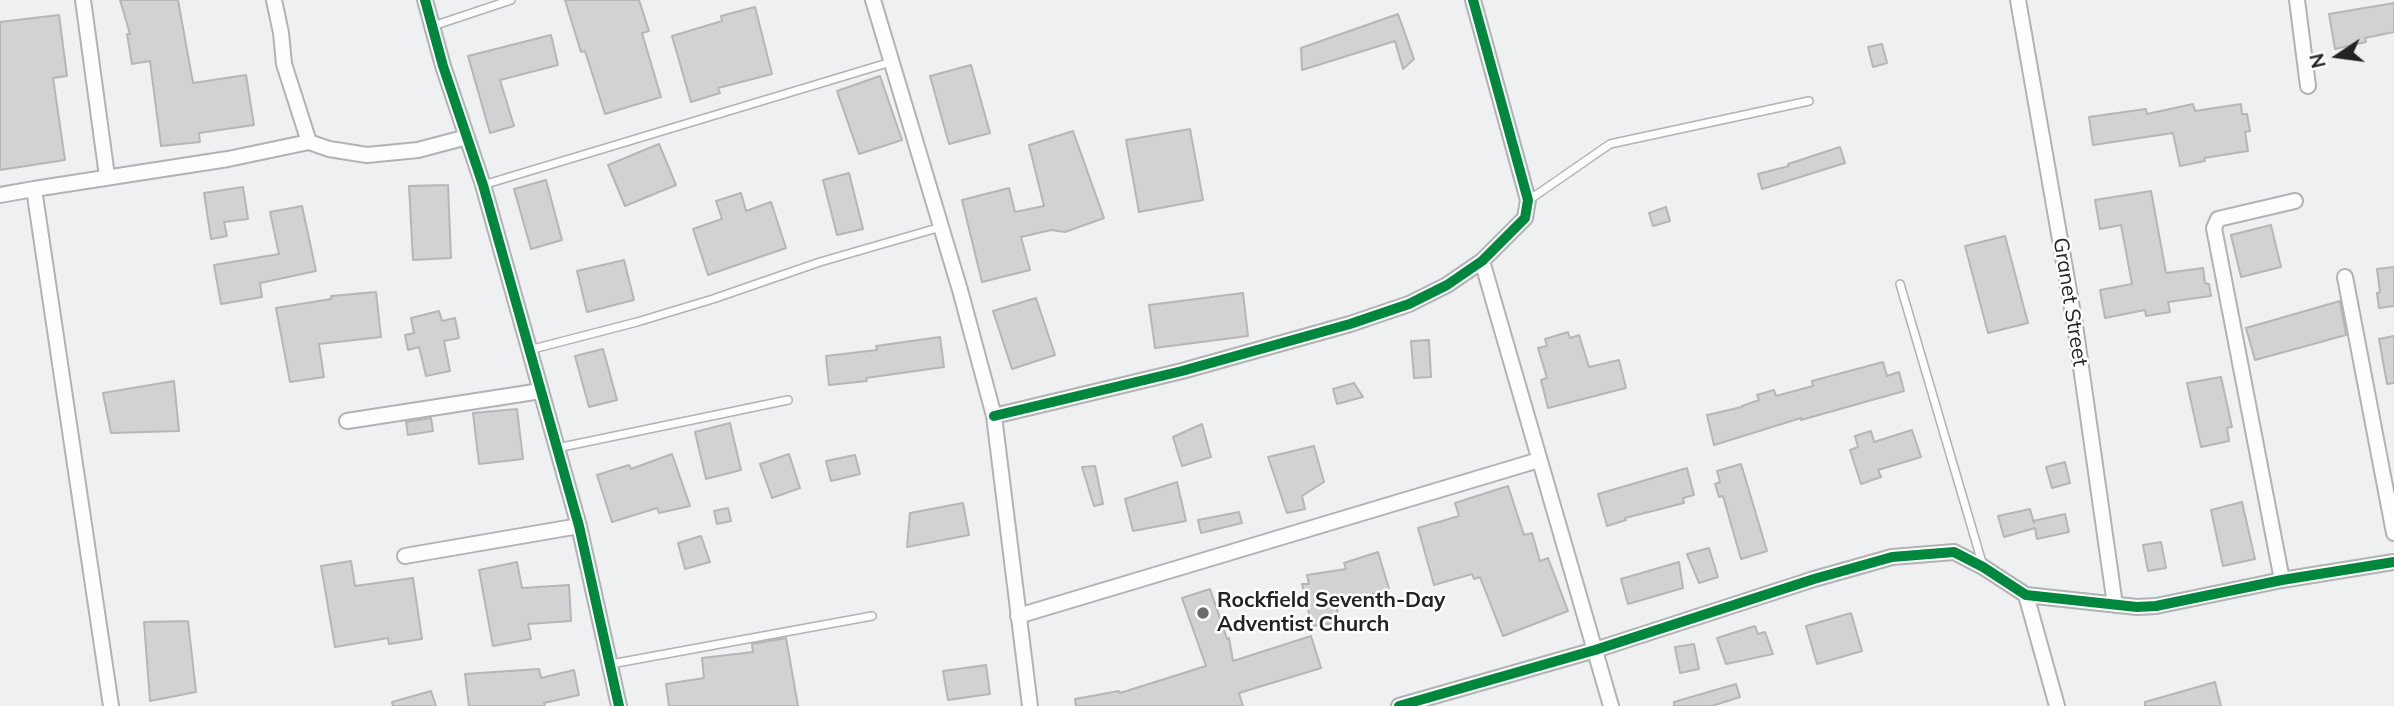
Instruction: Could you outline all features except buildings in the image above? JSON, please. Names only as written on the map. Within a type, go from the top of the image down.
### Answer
[{"type":"street","points":[[83,0],[107,176]]},
{"type":"street","points":[[274,0],[284,64],[309,142]]},
{"type":"street","points":[[425,0],[443,66],[482,185],[579,526],[619,706]]},
{"type":"street","points":[[873,0],[994,416],[1030,706]]},
{"type":"street","points":[[994,416],[1182,371],[1350,324],[1409,304],[1447,285],[1482,261],[1525,218],[1528,200],[1473,0]]},
{"type":"street","name":"Granet Street","points":[[2018,0],[2075,326],[2115,605]]},
{"type":"street","points":[[2297,0],[2308,86]]},
{"type":"street","points":[[0,195],[228,159],[309,142],[329,149],[367,155],[418,150],[467,137]]},
{"type":"street","points":[[34,189],[111,706]]},
{"type":"street","points":[[2282,580],[2214,228],[2218,219],[2295,201]]},
{"type":"street","points":[[1482,261],[1611,706]]},
{"type":"street","points":[[2345,277],[2394,533]]},
{"type":"street","points":[[347,421],[541,391]]},
{"type":"street","points":[[1018,616],[1539,460]]},
{"type":"street","points":[[405,556],[579,526]]},
{"type":"street","points":[[1399,706],[1595,650],[1814,579],[1892,557],[1954,552],[2026,595],[2115,605],[2156,606],[2282,580],[2394,562]]},
{"type":"street","points":[[2026,595],[2057,706]]},
{"type":"lane","points":[[432,26],[511,0]]},
{"type":"lane","points":[[482,185],[891,62]]},
{"type":"lane","points":[[1528,200],[1610,144],[1809,101]]},
{"type":"lane","points":[[528,351],[650,318],[820,262],[941,227]]},
{"type":"lane","points":[[1900,284],[1983,567]]},
{"type":"lane","points":[[557,448],[788,400]]},
{"type":"lane","points":[[611,664],[872,616]]},
{"type":"cycle path","points":[[425,0],[443,66],[483,185],[579,526],[619,706]]},
{"type":"cycle path","points":[[994,416],[1182,371],[1350,324],[1409,304],[1447,285],[1482,261],[1525,218],[1528,200],[1473,0]]},
{"type":"cycle path","points":[[1399,706],[1595,650],[1814,579],[1892,557],[1954,552],[2026,595],[2137,607],[2156,606],[2282,580],[2394,562]]},
{"type":"place","name":"Rockfield Seventh-Day Adventist Church","points":[[1203,613]]}]
